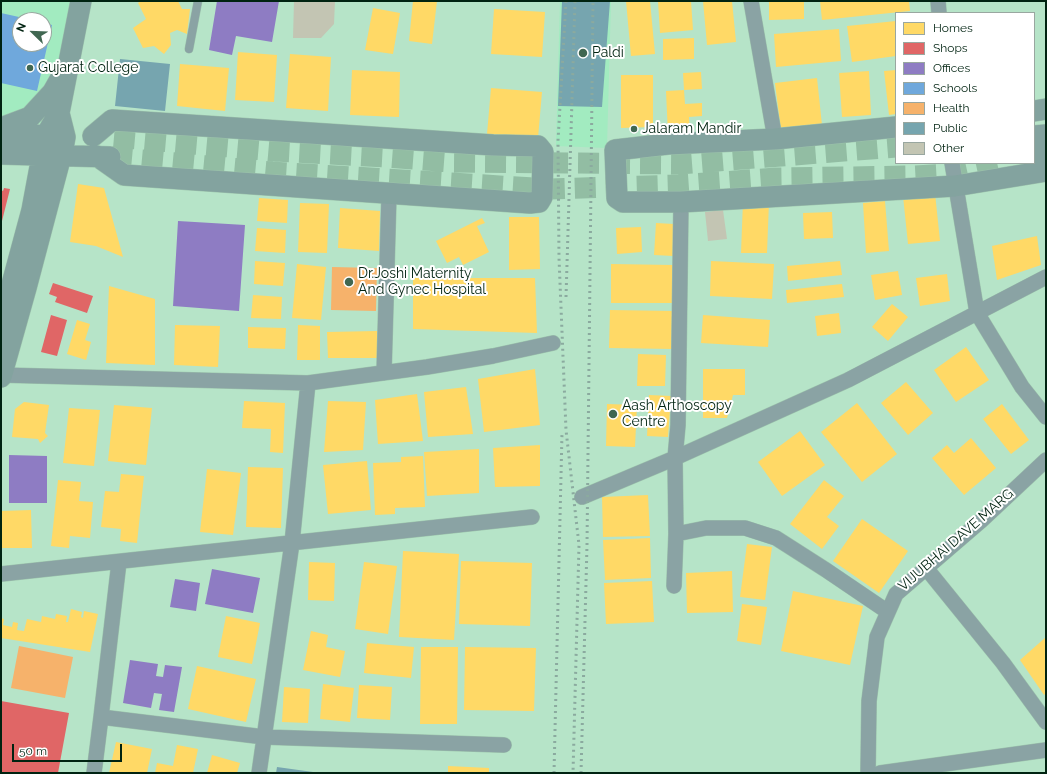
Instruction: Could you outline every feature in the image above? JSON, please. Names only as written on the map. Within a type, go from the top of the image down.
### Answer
[{"type":"street","points":[[81,1],[54,145],[1,376],[308,383],[486,358],[553,343]]},
{"type":"street","points":[[751,1],[775,139]]},
{"type":"street","points":[[938,1],[939,12]]},
{"type":"street","points":[[1,128],[30,117],[53,92],[69,64]]},
{"type":"street","points":[[1035,111],[1046,109]]},
{"type":"street","points":[[1,154],[54,145],[93,136],[112,120],[493,145],[538,146],[542,149],[542,197],[537,202],[389,194],[124,175],[107,150],[93,136]]},
{"type":"street","points":[[895,127],[775,139],[668,144],[615,150],[617,198],[620,202],[682,202],[955,186],[1046,171]]},
{"type":"street","points":[[1035,136],[1046,135]]},
{"type":"street","points":[[1,137],[54,145],[107,150]]},
{"type":"street","points":[[1,325],[32,210],[54,145]]},
{"type":"street","points":[[1035,156],[1046,153]]},
{"type":"street","points":[[952,164],[977,313],[1022,387],[1046,417]]},
{"type":"street","points":[[384,373],[389,194]]},
{"type":"street","points":[[674,586],[676,534],[675,458],[678,425],[682,202]]},
{"type":"street","points":[[582,497],[675,458],[848,380],[1046,276]]},
{"type":"street","points":[[259,773],[292,543],[308,383]]},
{"type":"street","name":"VIJUBHAI DAVE MARG","points":[[868,773],[869,701],[877,638],[896,594],[982,520],[1046,460]]},
{"type":"street","points":[[1,574],[532,517]]},
{"type":"street","points":[[676,534],[706,528],[745,528],[776,538],[888,612]]},
{"type":"street","points":[[94,773],[119,562]]},
{"type":"street","points":[[926,568],[1003,663],[1046,722]]},
{"type":"street","points":[[101,716],[264,737],[504,745]]},
{"type":"street","points":[[880,773],[1046,750]]},
{"type":"lane","points":[[189,49],[198,1]]},
{"type":"shaded area","name":"Gujarat College","points":[[1,1],[71,1],[47,122],[33,125],[1,121]]},
{"type":"shaded area","name":"Paldi","points":[[560,1],[611,1],[607,148],[556,146]]},
{"type":"building: Homes","points":[[141,1],[178,1],[182,9],[190,9],[187,34],[177,30],[170,33],[171,45],[164,54],[154,46],[143,48],[133,28],[146,19],[138,3]]},
{"type":"building: Homes","points":[[413,1],[437,1],[432,44],[409,41]]},
{"type":"building: Homes","points":[[626,1],[650,1],[655,54],[631,56]]},
{"type":"building: Homes","points":[[658,1],[691,1],[693,30],[660,33]]},
{"type":"building: Homes","points":[[703,1],[732,1],[736,42],[707,45]]},
{"type":"building: Homes","points":[[769,1],[804,1],[804,19],[769,20]]},
{"type":"building: Homes","points":[[820,1],[909,1],[910,11],[822,20]]},
{"type":"building: Homes","points":[[373,8],[400,13],[393,54],[365,50]]},
{"type":"building: Homes","points":[[494,9],[545,12],[542,57],[491,54]]},
{"type":"building: Homes","points":[[895,21],[895,56],[852,62],[847,26]]},
{"type":"building: Homes","points":[[839,29],[841,61],[776,67],[774,34]]},
{"type":"building: Homes","points":[[694,38],[694,59],[663,60],[663,39]]},
{"type":"building: Homes","points":[[238,52],[277,55],[274,102],[235,100]]},
{"type":"building: Homes","points":[[290,54],[331,57],[328,111],[286,108]]},
{"type":"building: Homes","points":[[180,64],[229,68],[225,111],[177,106]]},
{"type":"building: Homes","points":[[352,70],[400,72],[399,117],[350,115]]},
{"type":"building: Homes","points":[[895,70],[895,114],[889,115],[884,71]]},
{"type":"building: Homes","points":[[869,71],[871,115],[842,117],[839,73]]},
{"type":"building: Homes","points":[[701,72],[702,89],[684,90],[683,73]]},
{"type":"building: Homes","points":[[621,75],[653,75],[653,127],[621,128]]},
{"type":"building: Homes","points":[[817,78],[822,125],[781,131],[775,83]]},
{"type":"building: Homes","points":[[491,88],[542,92],[538,138],[487,134]]},
{"type":"building: Homes","points":[[684,90],[685,104],[702,103],[702,116],[689,117],[690,134],[668,135],[666,91]]},
{"type":"building: Homes","points":[[78,184],[104,188],[123,257],[96,246],[70,242]]},
{"type":"building: Homes","points":[[935,193],[940,241],[908,244],[903,196]]},
{"type":"building: Homes","points":[[259,198],[288,200],[287,223],[257,221]]},
{"type":"building: Homes","points":[[743,201],[769,202],[767,253],[741,253]]},
{"type":"building: Homes","points":[[885,201],[889,251],[866,253],[863,203]]},
{"type":"building: Homes","points":[[300,203],[329,204],[327,253],[298,252]]},
{"type":"building: Homes","points":[[340,208],[380,211],[379,251],[338,248]]},
{"type":"building: Homes","points":[[832,212],[833,238],[804,239],[803,213]]},
{"type":"building: Homes","points":[[509,217],[539,217],[540,269],[509,270]]},
{"type":"building: Homes","points":[[482,218],[485,223],[477,226],[489,252],[463,265],[459,257],[447,263],[436,241]]},
{"type":"building: Homes","points":[[656,223],[674,224],[673,256],[654,255]]},
{"type":"building: Homes","points":[[641,227],[642,252],[617,254],[616,228]]},
{"type":"building: Homes","points":[[257,228],[286,230],[285,253],[255,251]]},
{"type":"building: Homes","points":[[1037,236],[1041,265],[997,280],[992,246]]},
{"type":"building: Homes","points":[[255,261],[285,263],[283,286],[254,284]]},
{"type":"building: Homes","points":[[711,261],[774,264],[772,299],[710,296]]},
{"type":"building: Homes","points":[[840,261],[842,275],[788,281],[787,266]]},
{"type":"building: Homes","points":[[297,264],[326,267],[321,320],[292,318]]},
{"type":"building: Homes","points":[[611,264],[674,265],[674,303],[611,303]]},
{"type":"building: Homes","points":[[898,271],[902,295],[875,300],[871,275]]},
{"type":"building: Homes","points":[[947,274],[950,301],[920,306],[916,278]]},
{"type":"building: Homes","points":[[413,278],[535,278],[537,333],[413,329]]},
{"type":"building: Homes","points":[[842,284],[844,297],[787,303],[786,290]]},
{"type":"building: Homes","points":[[109,286],[155,299],[155,365],[106,363]]},
{"type":"building: Homes","points":[[253,295],[282,297],[281,319],[251,318]]},
{"type":"building: Homes","points":[[892,304],[908,317],[888,341],[872,327]]},
{"type":"building: Homes","points":[[610,310],[674,311],[673,349],[609,348]]},
{"type":"building: Homes","points":[[839,313],[841,333],[817,336],[815,316]]},
{"type":"building: Homes","points":[[703,315],[770,320],[768,347],[701,343]]},
{"type":"building: Homes","points":[[77,320],[90,324],[85,340],[91,342],[86,360],[67,354]]},
{"type":"building: Homes","points":[[175,325],[220,326],[218,367],[174,365]]},
{"type":"building: Homes","points":[[298,325],[320,326],[320,360],[297,360]]},
{"type":"building: Homes","points":[[248,327],[286,328],[285,349],[248,348]]},
{"type":"building: Homes","points":[[377,331],[377,358],[328,358],[327,332]]},
{"type":"building: Homes","points":[[966,347],[989,380],[956,402],[934,370]]},
{"type":"building: Homes","points":[[638,354],[666,355],[665,386],[637,386]]},
{"type":"building: Homes","points":[[535,369],[540,425],[484,432],[478,379]]},
{"type":"building: Homes","points":[[703,369],[745,369],[745,395],[733,395],[727,418],[703,418]]},
{"type":"building: Homes","points":[[906,382],[933,413],[908,435],[881,403]]},
{"type":"building: Homes","points":[[466,387],[473,434],[428,437],[424,392]]},
{"type":"building: Homes","points":[[417,394],[423,441],[378,444],[375,400]]},
{"type":"building: Homes","points":[[649,395],[671,396],[668,437],[647,436]]},
{"type":"building: Homes","points":[[244,401],[285,403],[283,453],[270,452],[271,429],[242,428]]},
{"type":"building: Homes","points":[[328,401],[366,402],[363,450],[324,452]]},
{"type":"building: Homes","points":[[24,402],[49,405],[45,433],[48,436],[40,443],[38,439],[12,437],[15,409]]},
{"type":"building: Homes","points":[[857,403],[897,454],[862,482],[821,432]]},
{"type":"building: Homes","points":[[607,404],[637,405],[635,447],[606,446]]},
{"type":"building: Homes","points":[[1002,404],[1029,440],[1011,454],[983,419]]},
{"type":"building: Homes","points":[[114,405],[152,408],[146,465],[108,461]]},
{"type":"building: Homes","points":[[69,408],[100,410],[94,466],[63,463]]},
{"type":"building: Homes","points":[[800,431],[825,465],[782,496],[758,462]]},
{"type":"building: Homes","points":[[971,438],[996,468],[964,495],[932,458],[947,445],[954,453]]},
{"type":"building: Homes","points":[[540,445],[540,486],[495,487],[493,448]]},
{"type":"building: Homes","points":[[479,449],[479,493],[427,496],[424,452]]},
{"type":"building: Homes","points":[[423,456],[425,507],[395,508],[395,514],[375,515],[373,463],[401,462],[401,457]]},
{"type":"building: Homes","points":[[367,461],[371,510],[328,514],[323,465]]},
{"type":"building: Homes","points":[[248,467],[283,468],[281,528],[246,527]]},
{"type":"building: Homes","points":[[207,469],[241,473],[233,535],[200,532]]},
{"type":"building: Homes","points":[[121,474],[144,476],[137,543],[120,541],[121,529],[101,527],[105,491],[119,492]]},
{"type":"building: Homes","points":[[58,480],[81,482],[79,501],[93,502],[90,538],[70,536],[69,548],[51,546]]},
{"type":"building: Homes","points":[[824,480],[844,496],[827,517],[839,526],[822,549],[790,524]]},
{"type":"building: Homes","points":[[648,495],[650,536],[603,537],[602,497]]},
{"type":"building: Homes","points":[[31,510],[32,548],[1,548],[1,511]]},
{"type":"building: Homes","points":[[862,519],[908,551],[879,593],[833,561]]},
{"type":"building: Homes","points":[[650,538],[651,578],[605,580],[603,540]]},
{"type":"building: Homes","points":[[747,544],[772,547],[765,600],[740,597]]},
{"type":"building: Homes","points":[[403,551],[459,554],[454,640],[399,637]]},
{"type":"building: Homes","points":[[461,561],[532,563],[530,626],[459,624]]},
{"type":"building: Homes","points":[[309,562],[335,563],[334,601],[308,600]]},
{"type":"building: Homes","points":[[364,562],[397,566],[388,634],[355,629]]},
{"type":"building: Homes","points":[[732,571],[733,612],[687,613],[686,573]]},
{"type":"building: Homes","points":[[652,581],[654,622],[606,624],[604,583]]},
{"type":"building: Homes","points":[[793,591],[863,606],[850,665],[781,651]]},
{"type":"building: Homes","points":[[742,604],[767,607],[761,645],[737,641]]},
{"type":"building: Homes","points":[[71,609],[82,612],[81,617],[83,618],[84,611],[98,614],[90,652],[1,638],[1,618],[4,619],[3,625],[12,627],[13,622],[18,623],[17,630],[24,631],[27,619],[41,622],[42,616],[55,619],[56,614],[67,616],[66,622],[68,622]]},
{"type":"building: Homes","points":[[226,616],[260,623],[252,664],[218,657]]},
{"type":"building: Homes","points":[[311,631],[328,635],[326,647],[345,651],[340,677],[303,670]]},
{"type":"building: Homes","points":[[1046,637],[1046,693],[1044,695],[1020,660]]},
{"type":"building: Homes","points":[[367,643],[414,647],[411,678],[364,673]]},
{"type":"building: Homes","points":[[421,647],[458,647],[457,724],[420,724]]},
{"type":"building: Homes","points":[[465,647],[536,648],[534,711],[464,710]]},
{"type":"building: Homes","points":[[197,666],[256,679],[246,722],[188,709]]},
{"type":"building: Homes","points":[[323,684],[354,688],[350,722],[320,719]]},
{"type":"building: Homes","points":[[359,685],[392,687],[390,720],[357,718]]},
{"type":"building: Homes","points":[[284,687],[310,689],[308,723],[282,722]]},
{"type":"building: Homes","points":[[116,742],[152,749],[147,773],[109,773]]},
{"type":"building: Homes","points":[[177,745],[198,749],[193,773],[155,773],[157,763],[173,766]]},
{"type":"building: Homes","points":[[212,755],[240,763],[237,773],[207,773]]},
{"type":"building: Homes","points":[[448,766],[489,768],[489,773],[448,773]]},
{"type":"building: Shops","points":[[4,188],[10,189],[2,221],[1,190],[3,191]]},
{"type":"building: Shops","points":[[53,283],[93,296],[87,313],[55,302],[57,297],[49,294]]},
{"type":"building: Shops","points":[[51,315],[67,320],[57,356],[41,352]]},
{"type":"building: Shops","points":[[1,701],[69,713],[58,773],[1,773]]},
{"type":"building: Offices","points":[[217,1],[279,1],[272,42],[236,36],[232,55],[209,50]]},
{"type":"building: Offices","points":[[178,221],[245,225],[239,311],[173,306]]},
{"type":"building: Offices","points":[[9,455],[47,456],[47,503],[9,503]]},
{"type":"building: Offices","points":[[212,569],[260,578],[253,613],[205,604]]},
{"type":"building: Offices","points":[[175,579],[200,583],[196,611],[170,607]]},
{"type":"building: Offices","points":[[130,660],[158,664],[156,676],[163,677],[165,665],[182,667],[174,712],[159,710],[162,694],[154,693],[151,708],[123,703]]},
{"type":"building: Schools","points":[[1,13],[12,15],[12,52],[46,52],[37,91],[1,83]]},
{"type":"building: Health","points":[[332,267],[377,268],[376,311],[331,310]]},
{"type":"building: Health","points":[[19,646],[73,657],[65,698],[11,688]]},
{"type":"building: Public","name":"Paldi","points":[[562,1],[610,1],[602,107],[558,106]]},
{"type":"building: Public","points":[[120,59],[170,64],[165,111],[115,106]]},
{"type":"building: Public","points":[[277,767],[313,772],[313,773],[276,773]]},
{"type":"building: Other","points":[[294,1],[335,1],[334,24],[321,38],[293,38]]},
{"type":"building: Other","points":[[723,210],[727,239],[708,241],[705,212]]},
{"type":"tunnel","points":[[114,137],[275,151],[451,162],[679,164],[895,147]]},
{"type":"tunnel","points":[[111,157],[272,172],[550,189],[679,185],[776,178],[950,174],[995,164]]},
{"type":"railway","points":[[566,1],[558,141],[559,258],[566,430],[579,545],[573,773]]},
{"type":"railway","points":[[566,297],[575,1]]},
{"type":"railway","points":[[581,773],[587,545],[593,1]]},
{"type":"railway","points":[[554,773],[562,433]]},
{"type":"place","name":"Paldi","points":[[583,53]]},
{"type":"place","name":"Gujarat College","points":[[30,68]]},
{"type":"place","name":"Jalaram Mandir","points":[[634,129]]},
{"type":"place","name":"Dr.Joshi Maternity And Gynec Hospital","points":[[349,282]]},
{"type":"place","name":"Aash Arthoscopy Centre","points":[[613,414]]}]
